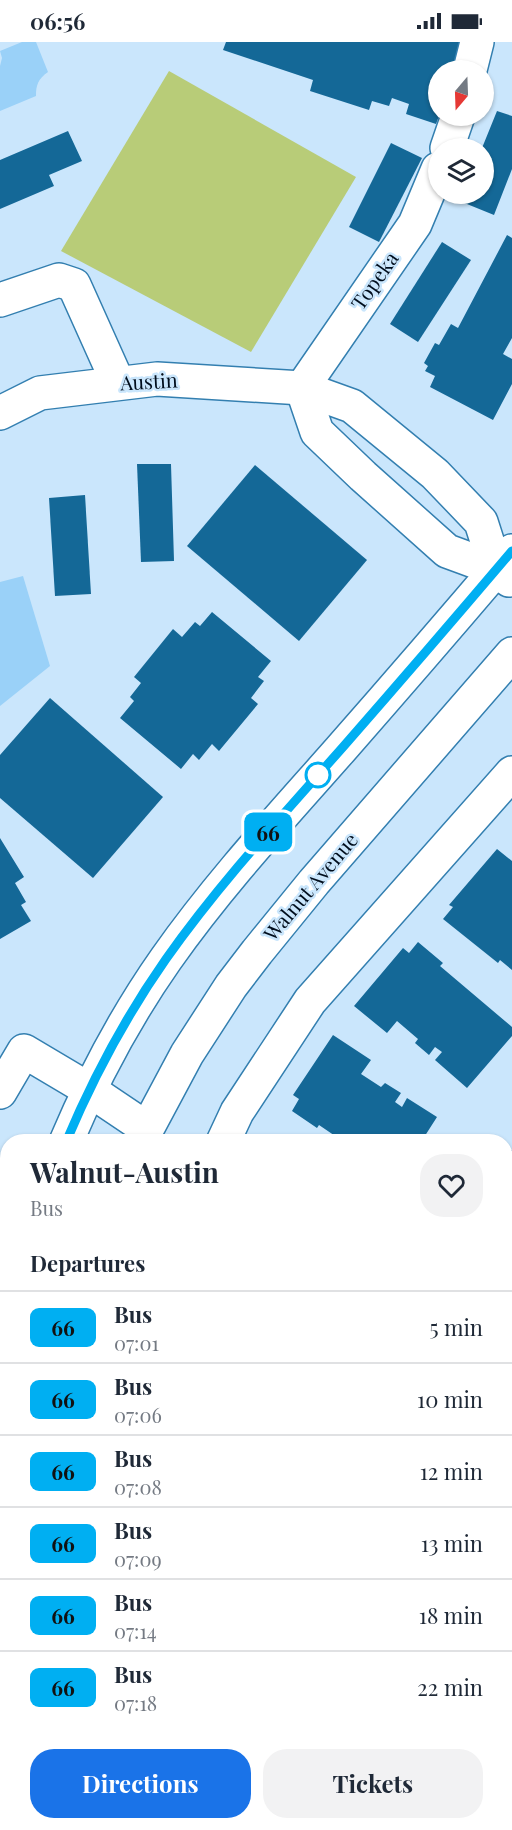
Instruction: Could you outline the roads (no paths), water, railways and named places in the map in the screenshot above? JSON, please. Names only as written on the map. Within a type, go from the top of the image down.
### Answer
[{"type":"main road","points":[[472,60],[477,42]]},
{"type":"main road","name":"Topeka","points":[[302,388],[415,224],[428,193]]},
{"type":"main road","points":[[0,300],[49,282],[59,280],[74,285],[118,383]]},
{"type":"main road","name":"Austin","points":[[0,413],[40,393],[157,379],[302,388],[352,406],[435,474],[481,522],[507,568]]},
{"type":"main road","points":[[69,1134],[88,1089],[147,988],[213,897],[507,568],[447,551],[316,432],[302,388]]},
{"type":"main road","name":"Walnut Avenue","points":[[144,1134],[210,1018],[257,952],[314,882],[512,654]]},
{"type":"main road","points":[[227,1134],[237,1112],[310,1001],[512,773]]},
{"type":"main road","points":[[0,1092],[24,1051],[88,1089],[142,1134]]},
{"type":"water","points":[[22,42],[36,42],[48,72],[38,82],[36,96],[0,111],[2,58],[0,51]]},
{"type":"water","points":[[23,576],[50,666],[0,706],[0,582]]}]
